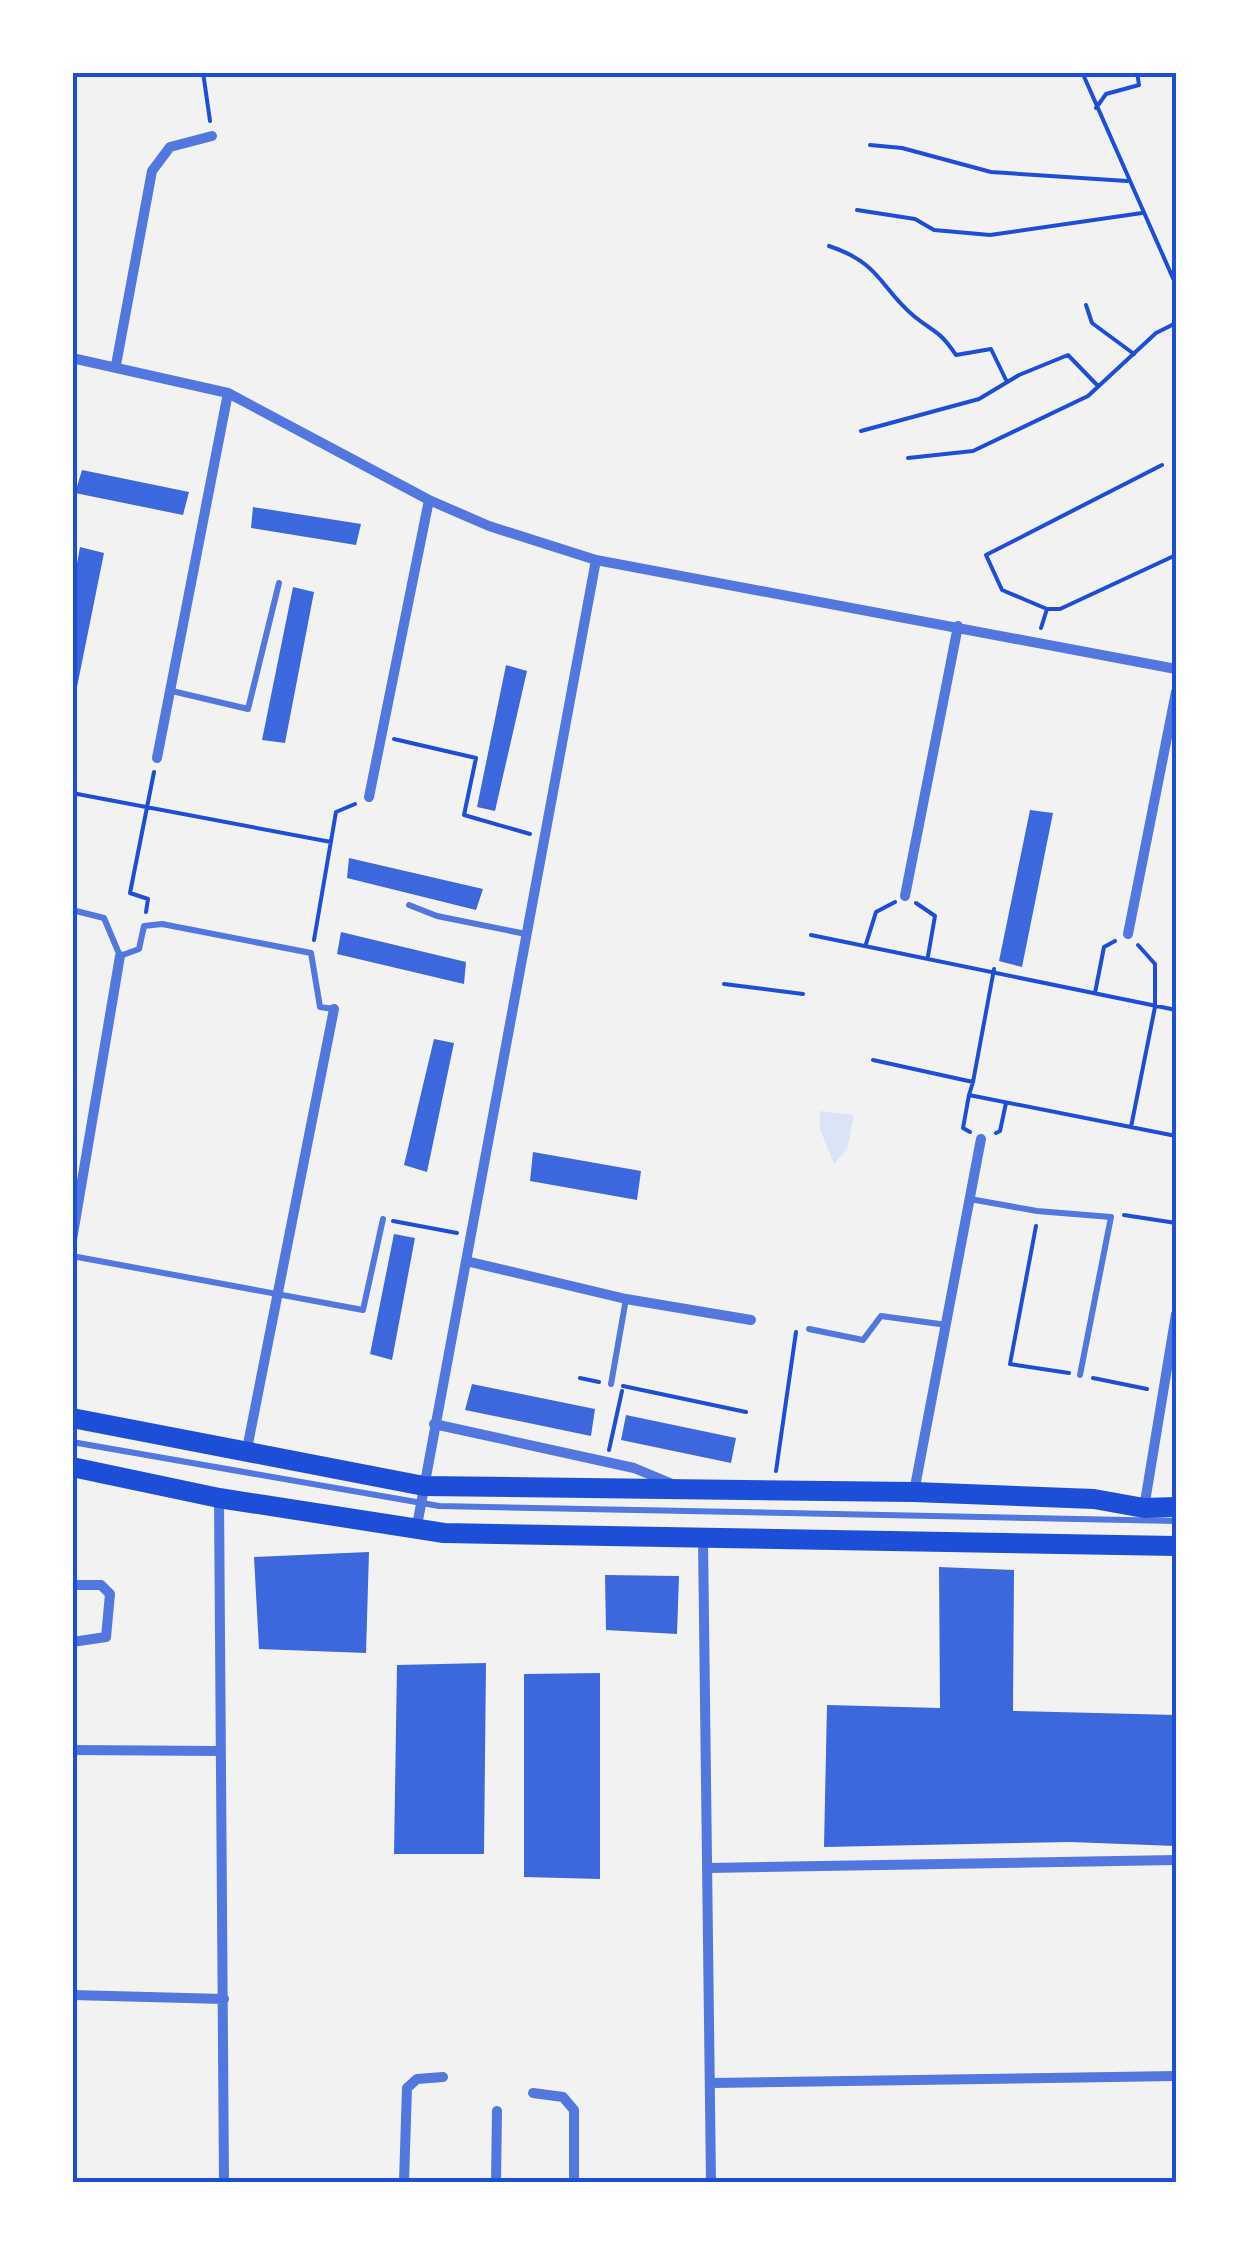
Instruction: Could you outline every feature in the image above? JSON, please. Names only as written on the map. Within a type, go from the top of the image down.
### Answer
[{"type":"main road","points":[[72,1418],[422,1495],[685,1490],[914,1492],[1094,1499],[1144,1508],[1176,1507]]},
{"type":"main road","points":[[72,1467],[219,1498],[416,1531],[1176,1546]]},
{"type":"street","points":[[116,364],[152,171],[170,147],[212,136]]},
{"type":"street","points":[[72,358],[116,364],[228,393],[429,500],[489,526],[596,560],[1176,669]]},
{"type":"street","points":[[158,758],[228,393]]},
{"type":"street","points":[[369,798],[429,500]]},
{"type":"street","points":[[416,1531],[596,560]]},
{"type":"street","points":[[906,896],[958,626]]},
{"type":"street","points":[[1128,934],[1176,692]]},
{"type":"street","points":[[72,1240],[120,956]]},
{"type":"street","points":[[246,1454],[334,1009]]},
{"type":"street","points":[[914,1492],[980,1139]]},
{"type":"street","points":[[466,1261],[626,1299],[751,1320]]},
{"type":"street","points":[[1144,1508],[1176,1314]]},
{"type":"street","points":[[434,1424],[607,1462],[685,1490]]},
{"type":"street","points":[[219,1498],[224,2182]]},
{"type":"street","points":[[704,1538],[711,2182]]},
{"type":"street","points":[[72,1585],[101,1586],[110,1594],[106,1637],[72,1642]]},
{"type":"street","points":[[72,1750],[221,1751]]},
{"type":"street","points":[[708,1868],[1176,1860]]},
{"type":"street","points":[[72,1995],[224,1999]]},
{"type":"street","points":[[712,2083],[1176,2076]]},
{"type":"street","points":[[404,2182],[407,2088],[417,2079],[444,2077]]},
{"type":"street","points":[[532,2093],[563,2097],[574,2110],[574,2182]]},
{"type":"street","points":[[496,2182],[498,2111]]},
{"type":"lane","points":[[172,691],[248,709],[279,583]]},
{"type":"lane","points":[[409,905],[437,916],[526,934]]},
{"type":"lane","points":[[72,910],[104,918],[120,956],[139,949],[144,926],[162,924],[311,953],[320,1007],[334,1009]]},
{"type":"lane","points":[[970,1199],[1039,1211],[1110,1217],[1080,1375]]},
{"type":"lane","points":[[72,1256],[363,1310],[383,1219]]},
{"type":"lane","points":[[611,1384],[626,1299]]},
{"type":"lane","points":[[809,1329],[863,1340],[881,1316],[947,1325]]},
{"type":"lane","points":[[72,1442],[422,1495],[1176,1521]]},
{"type":"path","points":[[203,72],[212,136]]},
{"type":"path","points":[[1082,72],[1176,285]]},
{"type":"path","points":[[1096,108],[1106,94],[1139,84],[1137,72]]},
{"type":"path","points":[[870,145],[902,148],[991,172],[1128,181]]},
{"type":"path","points":[[857,210],[915,218],[934,230],[990,235],[1142,214]]},
{"type":"path","points":[[828,246],[847,252],[882,276],[915,317],[938,329],[956,354],[990,349],[1006,382]]},
{"type":"path","points":[[1086,305],[1092,323],[1134,354]]},
{"type":"path","points":[[908,458],[973,451],[1088,396],[1156,333],[1176,323]]},
{"type":"path","points":[[861,431],[979,399],[1068,354],[1099,387]]},
{"type":"path","points":[[1162,465],[986,554],[1002,590],[1047,609],[1060,609],[1176,555]]},
{"type":"path","points":[[1037,642],[1047,609]]},
{"type":"path","points":[[381,736],[476,758],[464,815],[544,838]]},
{"type":"path","points":[[144,926],[148,900],[130,894],[158,758]]},
{"type":"path","points":[[72,793],[331,842]]},
{"type":"path","points":[[311,953],[336,812],[369,798]]},
{"type":"path","points":[[866,944],[876,912],[906,896],[935,916],[928,956]]},
{"type":"path","points":[[1095,993],[1104,947],[1128,934],[1155,964],[1155,1006],[1131,1127]]},
{"type":"path","points":[[811,935],[994,969],[1176,1010]]},
{"type":"path","points":[[994,969],[963,1128],[980,1139],[1000,1131],[1006,1103]]},
{"type":"path","points":[[724,984],[804,994]]},
{"type":"path","points":[[873,1060],[973,1082]]},
{"type":"path","points":[[969,1096],[1176,1136]]},
{"type":"path","points":[[1010,1364],[1039,1211]]},
{"type":"path","points":[[1110,1217],[1118,1214],[1176,1223]]},
{"type":"path","points":[[383,1219],[471,1236]]},
{"type":"path","points":[[776,1472],[797,1327]]},
{"type":"path","points":[[580,1378],[746,1412]]},
{"type":"path","points":[[607,1462],[623,1386]]},
{"type":"shaded area","points":[[820,1111],[854,1115],[847,1149],[834,1164],[820,1129]]},
{"type":"building","points":[[82,470],[189,492],[183,515],[75,493]]},
{"type":"building","points":[[253,507],[361,524],[356,545],[251,528]]},
{"type":"building","points":[[80,547],[104,553],[74,702],[72,591]]},
{"type":"building","points":[[293,587],[314,592],[285,743],[262,740]]},
{"type":"building","points":[[506,665],[527,671],[495,811],[477,807]]},
{"type":"building","points":[[1030,810],[1053,813],[1022,967],[999,961]]},
{"type":"building","points":[[349,858],[483,889],[476,910],[347,878]]},
{"type":"building","points":[[341,932],[466,962],[464,984],[337,954]]},
{"type":"building","points":[[434,1039],[454,1043],[427,1172],[404,1165]]},
{"type":"building","points":[[533,1152],[641,1171],[637,1200],[530,1181]]},
{"type":"building","points":[[394,1234],[415,1238],[392,1360],[370,1354]]},
{"type":"building","points":[[472,1384],[595,1409],[591,1436],[465,1410]]},
{"type":"building","points":[[626,1415],[736,1438],[731,1463],[621,1440]]},
{"type":"building","points":[[369,1552],[366,1653],[259,1649],[254,1557]]},
{"type":"building","points":[[939,1567],[1014,1570],[1013,1711],[1176,1715],[1176,1846],[1070,1842],[824,1847],[827,1705],[940,1708]]},
{"type":"building","points":[[605,1575],[679,1576],[677,1634],[606,1630]]},
{"type":"building","points":[[486,1663],[484,1854],[394,1854],[397,1665]]},
{"type":"building","points":[[600,1673],[600,1879],[524,1877],[524,1674]]}]
